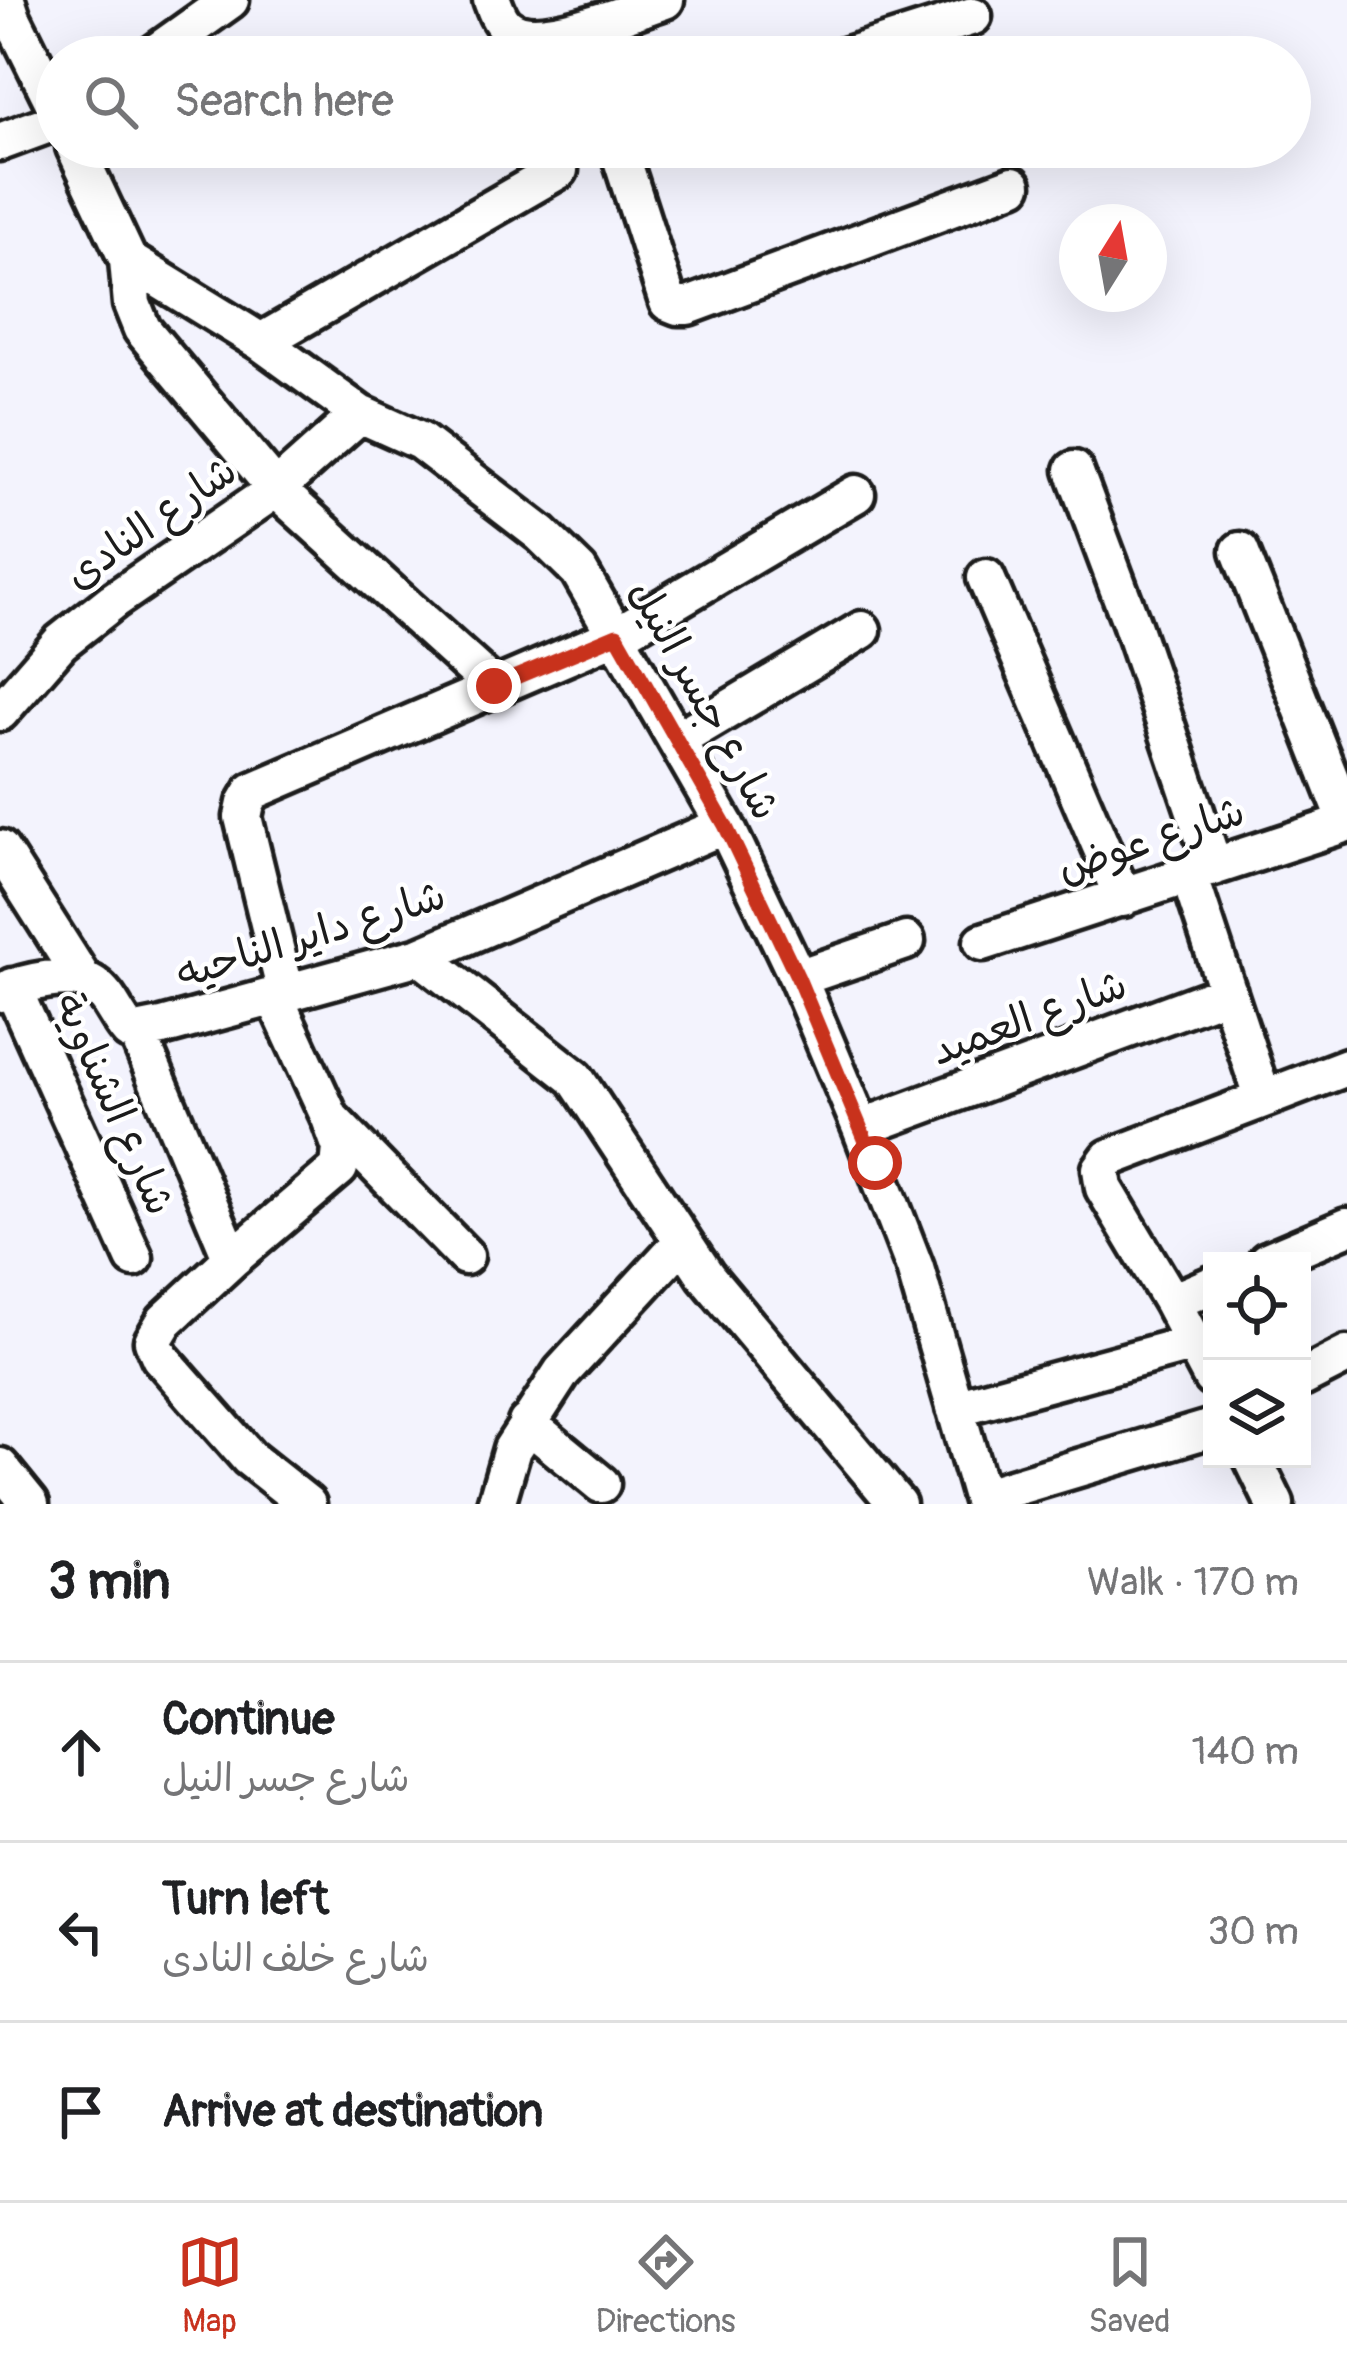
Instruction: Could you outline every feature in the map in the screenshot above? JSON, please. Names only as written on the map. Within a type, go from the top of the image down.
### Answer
[{"type":"street","points":[[179,36],[230,0]]},
{"type":"street","points":[[492,0],[506,27],[532,36]]},
{"type":"street","points":[[569,36],[665,0]]},
{"type":"street","points":[[6,14],[36,70]]},
{"type":"street","points":[[910,36],[973,16]]},
{"type":"street","points":[[0,142],[36,129]]},
{"type":"street","points":[[85,168],[128,260],[132,304],[142,328],[276,490],[494,686]]},
{"type":"street","points":[[625,168],[668,302],[678,306],[1013,185]]},
{"type":"street","points":[[261,342],[559,170]]},
{"type":"street","name":"شارع جسر النيل","points":[[128,260],[261,342],[360,414],[420,441],[541,534],[579,571],[725,825],[798,978],[915,1268],[982,1501]]},
{"type":"street","name":"شارع النادى","points":[[0,712],[61,642],[276,490],[360,414]]},
{"type":"street","points":[[1074,470],[1130,622],[1202,871],[1228,992],[1263,1099]]},
{"type":"street","points":[[308,1504],[249,1458],[154,1349],[154,1335],[165,1321],[339,1168],[341,1148],[280,995],[243,817],[246,803],[253,791],[617,635],[856,494]]},
{"type":"street","points":[[1240,551],[1347,823]]},
{"type":"street","points":[[986,578],[1123,898]]},
{"type":"street","points":[[677,740],[862,630]]},
{"type":"street","name":"شارع عوض","points":[[983,942],[1347,823]]},
{"type":"street","name":"شارع داير الناحيه","points":[[0,849],[82,979],[109,1001],[124,1027],[137,1032],[420,956],[725,825]]},
{"type":"street","points":[[798,978],[906,941]]},
{"type":"street","points":[[420,956],[575,1078],[706,1276],[897,1504]]},
{"type":"street","points":[[6,990],[41,981],[82,979]]},
{"type":"street","name":"شارع الشناوية","points":[[6,990],[134,1258]]},
{"type":"street","name":"شارع العميد","points":[[861,1128],[1228,992]]},
{"type":"street","points":[[137,1032],[232,1259]]},
{"type":"street","points":[[1203,1360],[1104,1188],[1101,1169],[1109,1158],[1347,1067]]},
{"type":"street","points":[[330,1118],[465,1256]]},
{"type":"street","points":[[1289,1252],[1347,1227]]},
{"type":"street","points":[[496,1504],[512,1448],[562,1372],[682,1241]]},
{"type":"street","points":[[1172,1301],[1203,1289]]},
{"type":"street","points":[[955,1408],[1194,1343]]},
{"type":"street","points":[[1311,1373],[1347,1355]]},
{"type":"street","points":[[527,1423],[601,1484]]},
{"type":"street","points":[[982,1501],[1203,1431]]},
{"type":"street","points":[[0,1467],[30,1504]]},
{"type":"street","points":[[1257,1468],[1275,1504]]},
{"type":"route","points":[[494,686],[617,635],[725,825],[798,978],[875,1163]]}]
